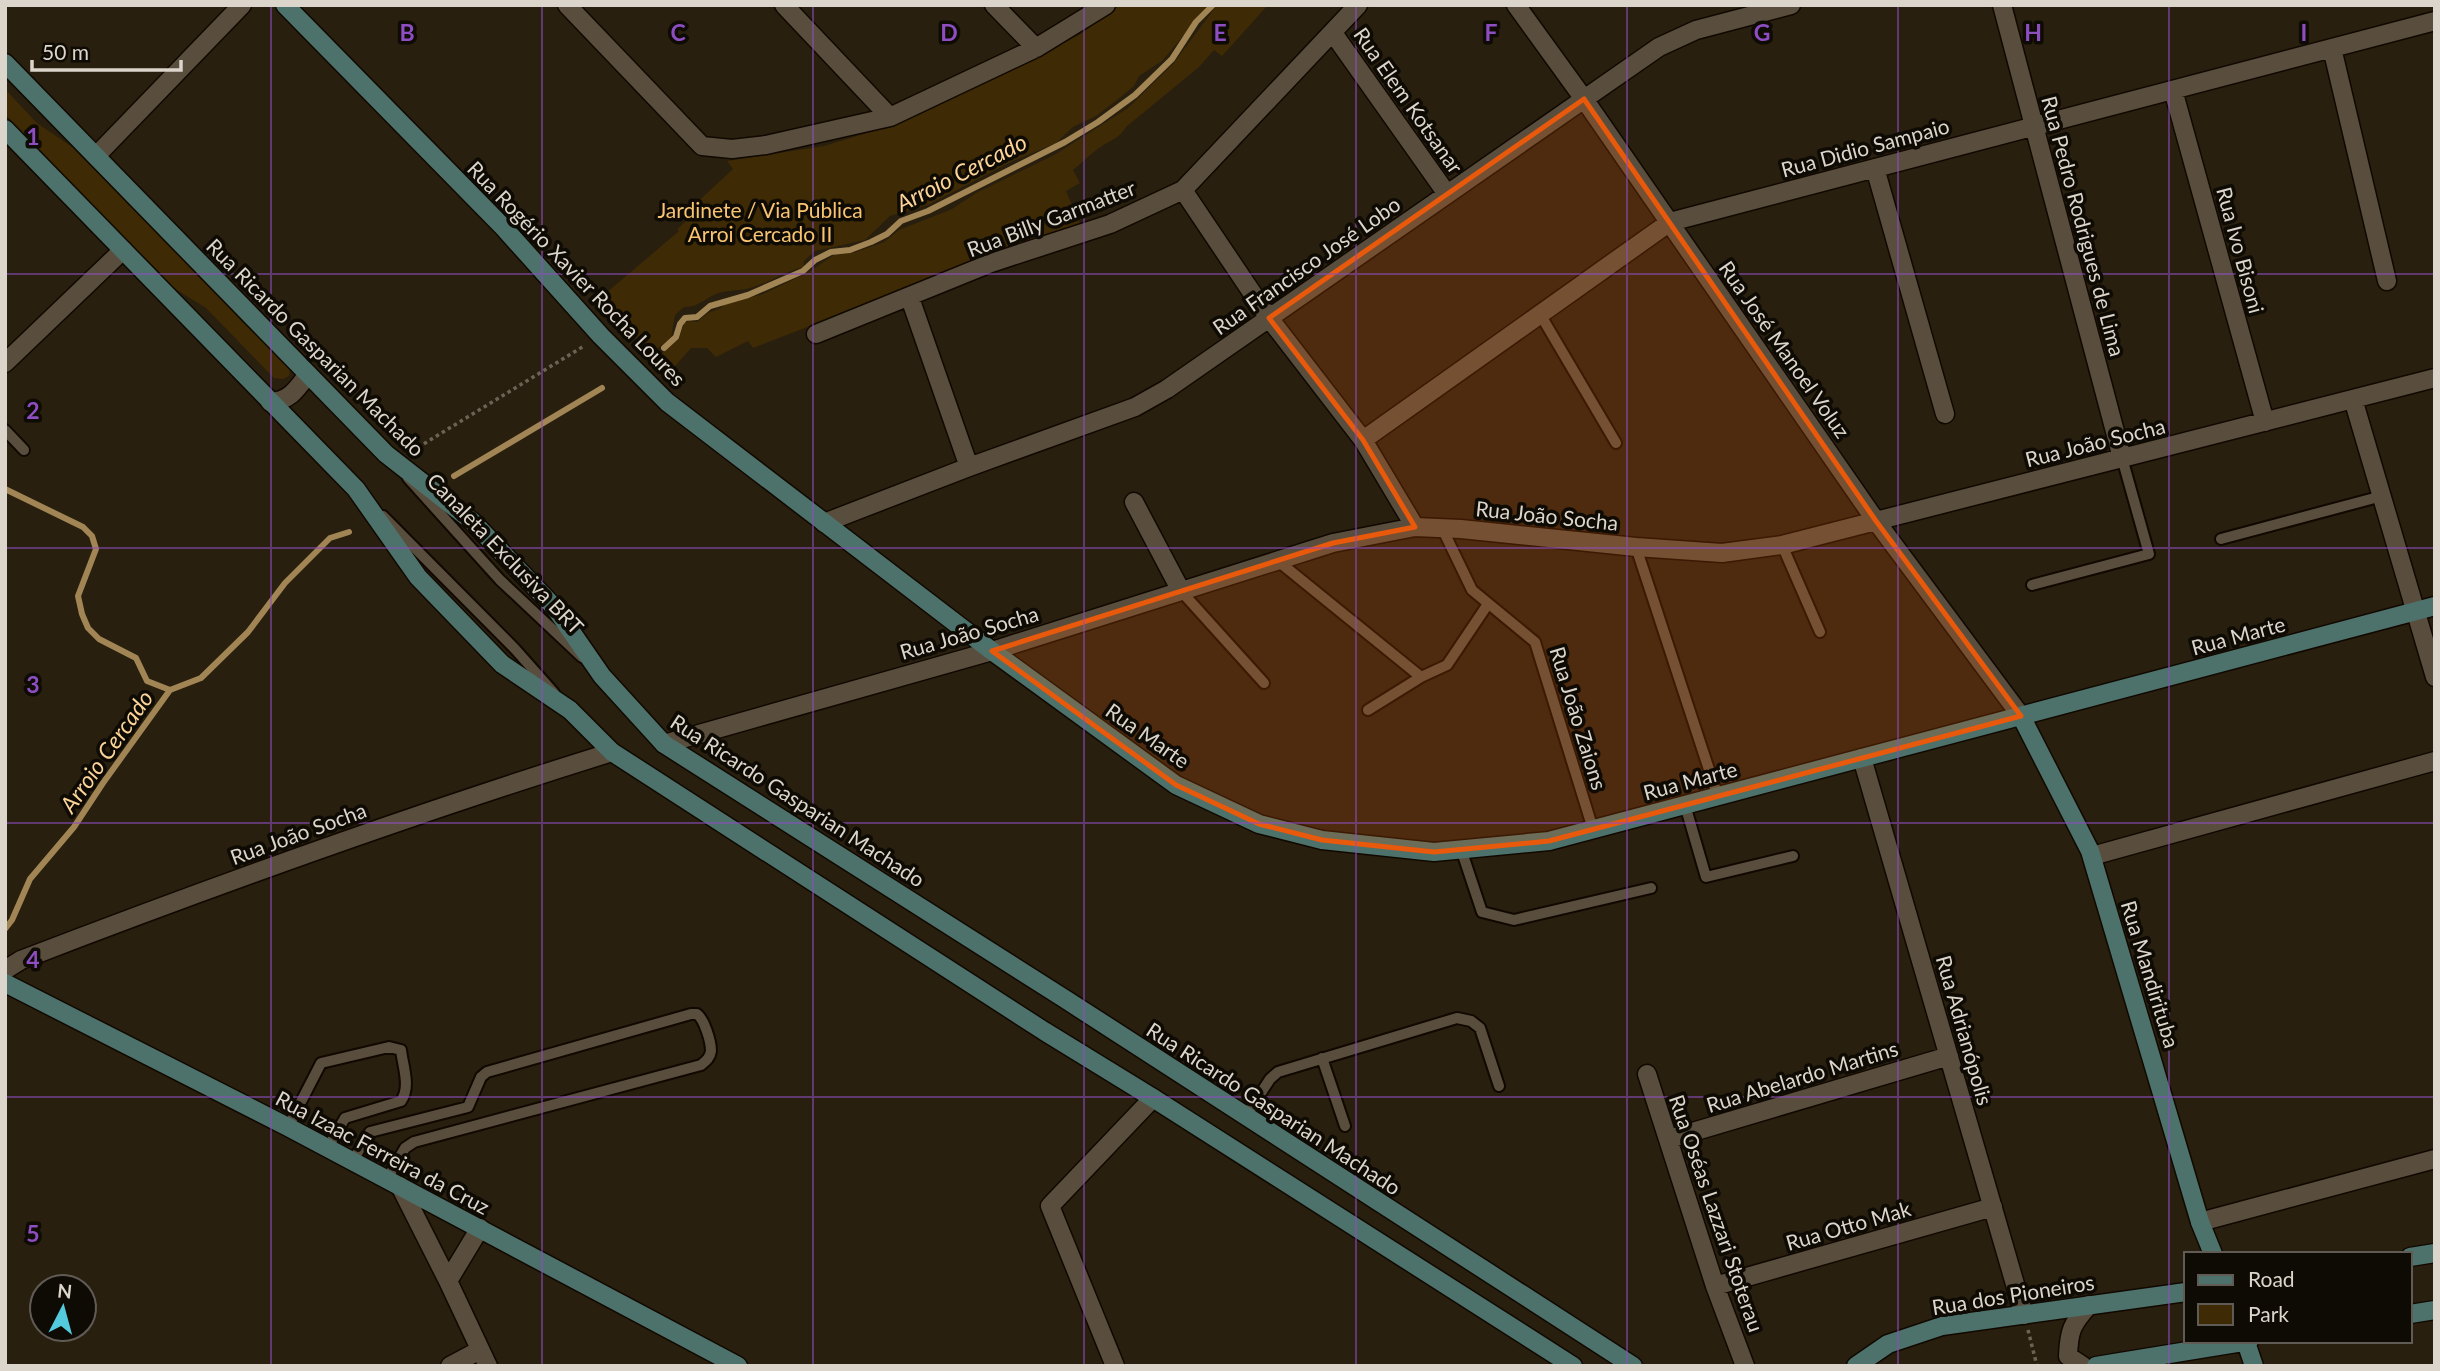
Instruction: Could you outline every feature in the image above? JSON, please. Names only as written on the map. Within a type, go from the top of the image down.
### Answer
[{"type":"street","points":[[96,156],[242,5]]},
{"type":"street","name":"Rua Rogério Xavier Rocha Loures","points":[[285,5],[504,228],[601,336],[667,402],[992,650]]},
{"type":"street","points":[[567,5],[702,146],[732,149],[766,145],[890,117],[1035,48],[1106,5]]},
{"type":"street","points":[[784,5],[890,117]]},
{"type":"street","points":[[994,5],[1035,48]]},
{"type":"street","name":"Rua Billy Garmatter","points":[[816,334],[991,263],[1110,224],[1183,190],[1358,5]]},
{"type":"street","name":"Rua José Manoel Voluz","points":[[1516,5],[1670,222],[1876,521],[2021,716]]},
{"type":"street","name":"Rua Francisco José Lobo","points":[[824,523],[1135,407],[1269,318],[1659,47],[1696,30],[1791,5]]},
{"type":"street","name":"Rua Pedro Rodrigues de Lima","points":[[2002,5],[2122,458]]},
{"type":"street","name":"Rua Didio Sampaio","points":[[1363,440],[1670,222],[2435,21]]},
{"type":"street","name":"Rua Elem Kotsanar","points":[[1333,33],[1447,194]]},
{"type":"street","points":[[2332,48],[2387,281]]},
{"type":"street","name":"Rua Ricardo Gasparian Machado","points":[[5,63],[391,458],[482,531],[555,608],[602,676],[664,744],[1633,1366]]},
{"type":"street","name":"Rua Ivo Bisoni","points":[[2173,90],[2265,422]]},
{"type":"street","points":[[5,129],[356,489],[418,577],[502,664],[570,710],[612,752],[1032,1024],[1153,1098],[1573,1366]]},
{"type":"street","points":[[1875,168],[1945,414]]},
{"type":"street","points":[[1183,190],[1269,318],[1363,440],[1415,527]]},
{"type":"street","points":[[5,363],[123,250]]},
{"type":"street","points":[[910,298],[970,467]]},
{"type":"street","points":[[270,401],[280,401],[291,396],[308,374]]},
{"type":"street","name":"Rua João Socha","points":[[664,744],[992,650],[1333,543],[1415,527],[1722,553],[1782,545],[2435,378]]},
{"type":"street","points":[[2353,399],[2435,677]]},
{"type":"street","points":[[1134,502],[1181,592]]},
{"type":"street","name":"Rua Marte","points":[[992,650],[1176,785],[1259,824],[1322,840],[1434,852],[1549,841],[2435,606]]},
{"type":"street","name":"Rua Mandirituba","points":[[2021,716],[2092,856],[2200,1222],[2212,1252]]},
{"type":"street","name":"Rua João Socha","points":[[5,970],[21,960],[221,884],[362,834],[612,752]]},
{"type":"street","name":"Rua Adrianópolis","points":[[1862,758],[2024,1315]]},
{"type":"street","points":[[2092,856],[2435,761]]},
{"type":"street","name":"Rua Izaac Ferreira da Cruz","points":[[5,983],[288,1127],[738,1366]]},
{"type":"street","name":"Rua Abelardo Martins","points":[[1669,1139],[1949,1056]]},
{"type":"street","name":"Rua Oséas Lazzari Stoterau","points":[[1647,1074],[1715,1286],[1745,1366]]},
{"type":"street","points":[[1115,1366],[1050,1206],[1153,1098]]},
{"type":"street","points":[[2200,1222],[2435,1159]]},
{"type":"street","points":[[393,1183],[448,1281],[484,1358],[450,1366]]},
{"type":"street","name":"Rua Otto Mak","points":[[1715,1286],[1993,1207]]},
{"type":"street","points":[[448,1281],[480,1228]]},
{"type":"street","points":[[2412,1257],[2435,1253]]},
{"type":"street","name":"Rua dos Pioneiros","points":[[1856,1366],[1888,1344],[1942,1326],[2184,1292]]},
{"type":"street","points":[[2083,1366],[2068,1356],[2069,1337],[2073,1323],[2089,1304]]},
{"type":"street","points":[[2096,1366],[2235,1343]]},
{"type":"street","points":[[2248,1343],[2254,1366]]},
{"type":"lane","points":[[1540,314],[1616,443]]},
{"type":"lane","points":[[5,430],[24,450]]},
{"type":"lane","points":[[2032,585],[2148,554],[2122,458]]},
{"type":"lane","points":[[2221,539],[2382,496]]},
{"type":"lane","name":"Rua João Zaions","points":[[1442,528],[1472,590],[1535,642],[1594,829]]},
{"type":"lane","points":[[1782,545],[1820,632]]},
{"type":"lane","points":[[1636,547],[1718,797]]},
{"type":"lane","points":[[1278,561],[1421,677]]},
{"type":"lane","points":[[1181,592],[1264,683]]},
{"type":"lane","points":[[1368,710],[1421,677],[1447,665],[1489,604]]},
{"type":"lane","points":[[1685,805],[1706,877],[1793,856]]},
{"type":"lane","points":[[1461,849],[1482,912],[1514,920],[1651,888]]},
{"type":"lane","points":[[352,1161],[370,1132],[468,1107],[481,1077],[487,1072],[691,1014],[701,1017],[711,1052],[708,1060],[701,1065],[414,1142],[405,1147],[393,1183]]},
{"type":"lane","points":[[1246,1116],[1270,1079],[1278,1072],[1457,1018],[1471,1021],[1480,1028],[1499,1086]]},
{"type":"lane","points":[[288,1127],[321,1063],[389,1046],[401,1051],[406,1089],[401,1101],[345,1118],[327,1149]]},
{"type":"lane","points":[[1322,1058],[1345,1126]]},
{"type":"path","points":[[391,458],[601,336]]},
{"type":"path","points":[[2024,1315],[2038,1366]]},
{"type":"highlighted area","points":[[1584,99],[1876,521],[2021,716],[1549,841],[1434,852],[1322,840],[1259,824],[1176,785],[992,651],[1333,543],[1415,527],[1363,440],[1269,318]]},
{"type":"green space","name":"Jardinete / Via Pública Arroi Cercado II","points":[[1120,5],[1209,5],[1162,61],[1139,76],[1134,86],[1117,100],[1096,116],[1073,127],[1056,143],[1011,162],[928,205],[890,216],[865,240],[815,251],[804,261],[803,267],[753,287],[719,293],[694,306],[684,307],[675,315],[671,338],[650,354],[599,299],[679,231],[677,229],[696,213],[691,208],[733,169],[727,161],[824,146],[893,125],[1004,74],[1079,35]]},
{"type":"green space","points":[[1217,5],[1268,5],[1222,56],[1214,50],[1199,67],[1121,134],[1096,150],[1073,170],[1080,183],[1066,191],[1081,226],[1002,250],[992,250],[929,280],[753,348],[748,341],[716,357],[707,348],[691,348],[670,372],[656,358],[679,339],[684,323],[697,322],[725,304],[763,294],[807,273],[834,255],[856,252],[884,242],[899,230],[952,209],[976,193],[1056,154],[1128,108],[1173,64]]},
{"type":"green space","points":[[5,89],[37,123],[78,151],[290,370],[289,376],[283,379],[274,378],[206,308],[172,287],[5,114]]},
{"type":"waterway","name":"Arroio Cercado","points":[[664,348],[676,337],[685,318],[697,317],[710,306],[748,295],[803,271],[815,260],[831,252],[850,250],[871,242],[887,234],[901,221],[928,211],[1065,142],[1098,122],[1135,95],[1172,59],[1196,22],[1213,5]]},
{"type":"waterway","name":"Arroio Cercado","points":[[454,476],[602,388]]},
{"type":"waterway","points":[[5,489],[83,527],[92,536],[96,549],[78,596],[88,628],[99,639],[136,658],[147,681],[170,690]]},
{"type":"waterway","name":"Arroio Cercado","points":[[5,929],[12,920],[30,879],[74,827],[170,690],[201,678],[248,632],[285,583],[330,538],[349,532]]}]
